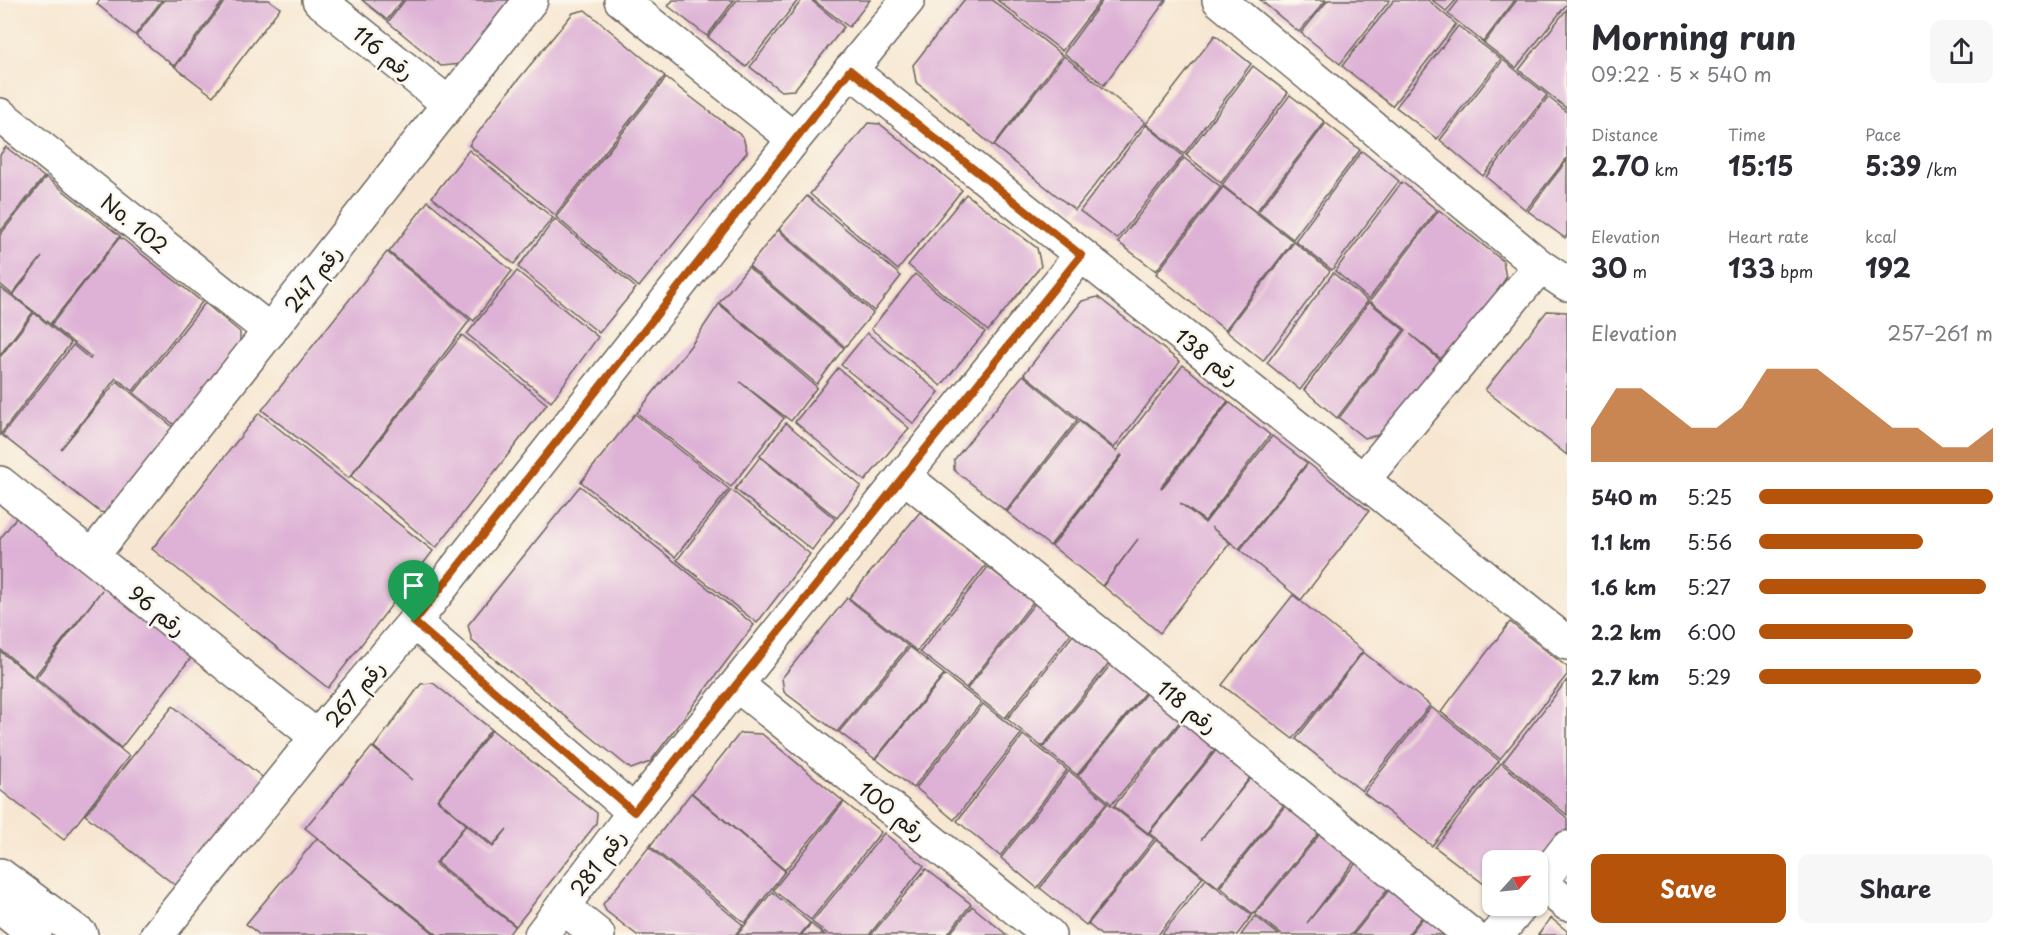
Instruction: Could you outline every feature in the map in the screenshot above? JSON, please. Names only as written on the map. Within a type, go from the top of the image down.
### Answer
[{"type":"street","name":"رقم 116","points":[[319,0],[450,104]]},
{"type":"street","name":"رقم 247","points":[[92,556],[531,0]]},
{"type":"street","points":[[621,0],[794,139]]},
{"type":"street","name":"رقم 267","points":[[158,935],[317,737],[414,622],[794,139],[908,0]]},
{"type":"street","points":[[1219,0],[1540,266],[1567,284]]},
{"type":"street","name":"رقم 138","points":[[850,70],[1567,643]]},
{"type":"street","name":"No. 102","points":[[0,115],[270,331]]},
{"type":"street","name":"رقم 281","points":[[541,935],[634,812],[1081,255]]},
{"type":"street","points":[[1363,480],[1540,266]]},
{"type":"street","name":"رقم 118","points":[[904,476],[1471,935]]},
{"type":"street","name":"رقم 96","points":[[0,483],[317,737]]},
{"type":"street","points":[[414,622],[634,812]]},
{"type":"street","name":"رقم 100","points":[[737,685],[1049,935]]},
{"type":"street","points":[[1548,872],[1567,848]]},
{"type":"street","points":[[0,875],[81,935]]},
{"type":"street","points":[[1548,897],[1567,904]]},
{"type":"street","points":[[0,907],[35,935]]},
{"type":"street","points":[[563,907],[598,935]]},
{"type":"street","points":[[1497,935],[1513,916]]},
{"type":"building","points":[[100,0],[162,0],[135,35],[97,4]]},
{"type":"building","points":[[164,0],[224,0],[174,66],[136,36]]},
{"type":"building","points":[[226,0],[269,0],[280,8],[213,96],[175,67]]},
{"type":"building","points":[[362,0],[403,0],[387,20]]},
{"type":"building","points":[[405,0],[512,0],[462,64],[441,66],[388,22]]},
{"type":"building","points":[[673,0],[734,0],[707,36],[668,6]]},
{"type":"building","points":[[737,0],[798,0],[746,67],[708,37]]},
{"type":"building","points":[[802,0],[811,0],[844,27],[794,90],[781,91],[750,67]]},
{"type":"building","points":[[813,0],[870,0],[849,27]]},
{"type":"building","points":[[964,0],[992,0],[1062,55],[993,146],[916,82],[913,65]]},
{"type":"building","points":[[997,0],[1101,0],[1062,51]]},
{"type":"building","points":[[1103,0],[1166,0],[1104,85],[1064,53]]},
{"type":"building","points":[[1260,0],[1326,0],[1299,32]]},
{"type":"building","points":[[1328,0],[1390,0],[1340,64],[1301,33]]},
{"type":"building","points":[[1394,0],[1428,0],[1456,24],[1392,106],[1342,66]]},
{"type":"building","points":[[1432,0],[1456,0],[1446,11]]},
{"type":"building","points":[[1459,0],[1515,0],[1483,42],[1448,14]]},
{"type":"building","points":[[1517,0],[1567,0],[1567,4],[1516,68],[1484,43]]},
{"type":"building","points":[[1567,9],[1567,106],[1566,108],[1519,70]]},
{"type":"building","points":[[585,10],[665,76],[555,215],[469,145],[508,92],[573,13]]},
{"type":"building","points":[[1458,26],[1501,59],[1437,139],[1396,107]]},
{"type":"building","points":[[1215,35],[1251,64],[1184,154],[1146,124]]},
{"type":"building","points":[[1064,56],[1145,122],[1075,210],[994,146]]},
{"type":"building","points":[[1503,60],[1547,95],[1483,176],[1440,140]]},
{"type":"building","points":[[1253,66],[1288,93],[1221,183],[1186,155]]},
{"type":"building","points":[[666,78],[743,137],[747,152],[639,287],[556,217]]},
{"type":"building","points":[[1290,95],[1325,122],[1256,212],[1222,185]]},
{"type":"building","points":[[1548,97],[1567,112],[1567,158],[1526,210],[1486,177]]},
{"type":"building","points":[[868,123],[880,124],[962,190],[898,270],[810,194]]},
{"type":"building","points":[[1326,123],[1360,150],[1293,239],[1258,212]]},
{"type":"building","points":[[1146,125],[1183,156],[1117,239],[1080,211]]},
{"type":"building","points":[[6,147],[44,177],[0,232],[0,155]]},
{"type":"building","points":[[469,150],[553,218],[514,264],[432,197]]},
{"type":"building","points":[[1362,151],[1399,181],[1332,270],[1295,241]]},
{"type":"building","points":[[1184,158],[1221,187],[1156,271],[1118,242]]},
{"type":"building","points":[[1567,160],[1567,235],[1565,238],[1528,211]]},
{"type":"building","points":[[46,177],[120,236],[50,324],[13,295],[42,257],[12,294],[0,284],[0,235]]},
{"type":"building","points":[[1402,182],[1437,210],[1369,299],[1335,271]]},
{"type":"building","points":[[1223,187],[1293,241],[1225,330],[1156,274]]},
{"type":"building","points":[[966,194],[1037,248],[1041,266],[988,331],[908,265]]},
{"type":"building","points":[[807,196],[901,276],[874,311],[779,229]]},
{"type":"building","points":[[428,201],[512,271],[474,321],[389,252]]},
{"type":"building","points":[[1439,210],[1503,261],[1506,278],[1478,321],[1445,362],[1410,334],[1449,368],[1384,434],[1364,438],[1339,418],[1406,330],[1370,301]]},
{"type":"building","points":[[555,219],[636,288],[599,333],[518,267]]},
{"type":"building","points":[[778,230],[873,313],[845,347],[749,266]]},
{"type":"building","points":[[120,237],[202,302],[133,391],[116,378],[61,449],[117,381],[173,427],[107,513],[100,512],[2,435],[73,345],[90,359],[91,357],[51,325]]},
{"type":"building","points":[[1294,242],[1330,271],[1263,361],[1226,331]]},
{"type":"building","points":[[387,252],[470,320],[349,478],[262,410]]},
{"type":"building","points":[[748,267],[844,348],[817,384],[719,303]]},
{"type":"building","points":[[517,271],[598,337],[551,402],[467,334]]},
{"type":"building","points":[[1333,273],[1368,301],[1300,390],[1267,363]]},
{"type":"building","points":[[915,274],[985,332],[941,386],[871,329]]},
{"type":"building","points":[[0,287],[33,312],[0,355]]},
{"type":"building","points":[[1098,297],[1180,362],[1114,448],[1024,374],[1082,301]]},
{"type":"building","points":[[1369,302],[1404,330],[1337,418],[1304,390]]},
{"type":"building","points":[[205,303],[240,332],[240,349],[181,430],[134,393]]},
{"type":"building","points":[[719,304],[817,387],[791,421],[740,382],[784,418],[731,487],[637,413],[692,344]]},
{"type":"building","points":[[1547,311],[1567,312],[1567,455],[1485,390]]},
{"type":"building","points":[[34,313],[71,343],[0,435],[0,357]]},
{"type":"building","points":[[867,333],[939,392],[914,424],[841,365]]},
{"type":"building","points":[[462,335],[547,404],[436,548],[351,476]]},
{"type":"building","points":[[1183,365],[1228,401],[1162,488],[1229,402],[1270,435],[1205,521],[1180,503],[1205,523],[1272,436],[1307,463],[1239,549],[1211,527],[1230,543],[1160,633],[1103,586],[1138,539],[1102,586],[1052,546],[1121,455],[1050,546],[1007,512],[1079,421],[1116,451]]},
{"type":"building","points":[[838,368],[909,428],[865,481],[795,422]]},
{"type":"building","points":[[1023,375],[1077,420],[1006,511],[954,470],[954,460]]},
{"type":"building","points":[[259,413],[433,551],[328,688],[152,549]]},
{"type":"building","points":[[635,414],[729,489],[675,557],[581,482]]},
{"type":"building","points":[[786,423],[861,486],[837,518],[760,456]]},
{"type":"building","points":[[760,457],[835,519],[812,550],[735,489]]},
{"type":"building","points":[[1308,463],[1369,511],[1301,600],[1240,550]]},
{"type":"building","points":[[580,486],[754,625],[650,762],[631,769],[472,641],[468,625]]},
{"type":"building","points":[[731,490],[810,554],[757,623],[677,560]]},
{"type":"building","points":[[920,512],[986,565],[917,651],[849,598]]},
{"type":"building","points":[[19,514],[193,655],[121,748],[36,678],[102,590],[34,677],[0,649],[0,539]]},
{"type":"building","points":[[988,567],[1033,602],[966,688],[920,652]]},
{"type":"building","points":[[1293,595],[1363,651],[1293,739],[1222,685]]},
{"type":"building","points":[[847,598],[908,646],[837,732],[784,692],[782,678]]},
{"type":"building","points":[[1035,603],[1072,632],[1005,718],[967,689]]},
{"type":"building","points":[[1510,622],[1567,667],[1567,675],[1500,759],[1441,712]]},
{"type":"building","points":[[1073,635],[1109,663],[1042,747],[1007,719]]},
{"type":"building","points":[[910,647],[944,674],[875,759],[839,732]]},
{"type":"building","points":[[0,651],[129,756],[64,840],[0,790]]},
{"type":"building","points":[[1363,652],[1430,705],[1362,791],[1296,739]]},
{"type":"building","points":[[1112,663],[1146,691],[1077,775],[1043,748]]},
{"type":"building","points":[[945,675],[981,703],[913,788],[876,759]]},
{"type":"building","points":[[1567,680],[1567,815],[1503,762]]},
{"type":"building","points":[[433,683],[491,729],[437,800],[466,824],[435,864],[515,926],[508,935],[438,935],[305,828],[372,747],[412,780],[374,747],[421,684]]},
{"type":"building","points":[[1147,692],[1182,719],[1112,804],[1078,776]]},
{"type":"building","points":[[983,704],[1021,734],[954,820],[916,788]]},
{"type":"building","points":[[173,706],[271,784],[185,893],[85,815]]},
{"type":"building","points":[[1431,707],[1499,761],[1432,846],[1364,793]]},
{"type":"building","points":[[1183,720],[1217,747],[1148,833],[1114,806]]},
{"type":"building","points":[[492,730],[597,813],[596,824],[516,926],[437,863],[466,825],[493,847],[507,829],[493,845],[438,800]]},
{"type":"building","points":[[740,733],[762,734],[843,801],[785,870],[692,793]]},
{"type":"building","points":[[1023,735],[1067,770],[1000,856],[957,821]]},
{"type":"building","points":[[1218,748],[1252,775],[1201,840],[1253,775],[1287,801],[1218,887],[1149,833]]},
{"type":"building","points":[[1501,763],[1567,818],[1567,829],[1548,855],[1548,850],[1482,850],[1482,882],[1435,847]]},
{"type":"building","points":[[1069,771],[1107,802],[1037,888],[1001,858]]},
{"type":"building","points":[[691,793],[785,871],[745,923],[650,846]]},
{"type":"building","points":[[844,802],[881,832],[811,920],[773,890]]},
{"type":"building","points":[[1288,802],[1322,829],[1253,914],[1220,887]]},
{"type":"building","points":[[1108,803],[1154,839],[1086,925],[1040,888]]},
{"type":"building","points":[[1324,829],[1359,855],[1307,923],[1360,858],[1393,883],[1351,935],[1282,935],[1255,914]]},
{"type":"building","points":[[884,833],[924,866],[869,935],[829,935],[812,922]]},
{"type":"building","points":[[317,838],[436,935],[260,935],[246,924]]},
{"type":"building","points":[[1156,840],[1203,877],[1158,935],[1101,935],[1088,924]]},
{"type":"building","points":[[649,847],[743,925],[735,935],[637,935],[606,911],[603,904]]},
{"type":"building","points":[[926,869],[971,904],[947,935],[871,935]]},
{"type":"building","points":[[1206,879],[1252,915],[1237,935],[1161,935]]},
{"type":"building","points":[[1394,884],[1427,911],[1407,935],[1353,935]]},
{"type":"building","points":[[772,892],[810,923],[800,935],[737,935]]},
{"type":"building","points":[[972,906],[1007,935],[949,935]]},
{"type":"building","points":[[1427,913],[1454,935],[1409,935]]},
{"type":"building","points":[[1255,916],[1279,935],[1241,935]]},
{"type":"building","points":[[1551,918],[1567,931],[1567,935],[1538,935]]},
{"type":"building","points":[[811,924],[825,935],[801,935]]},
{"type":"route","points":[[850,70],[1081,255],[634,812],[414,622],[850,70]]}]
